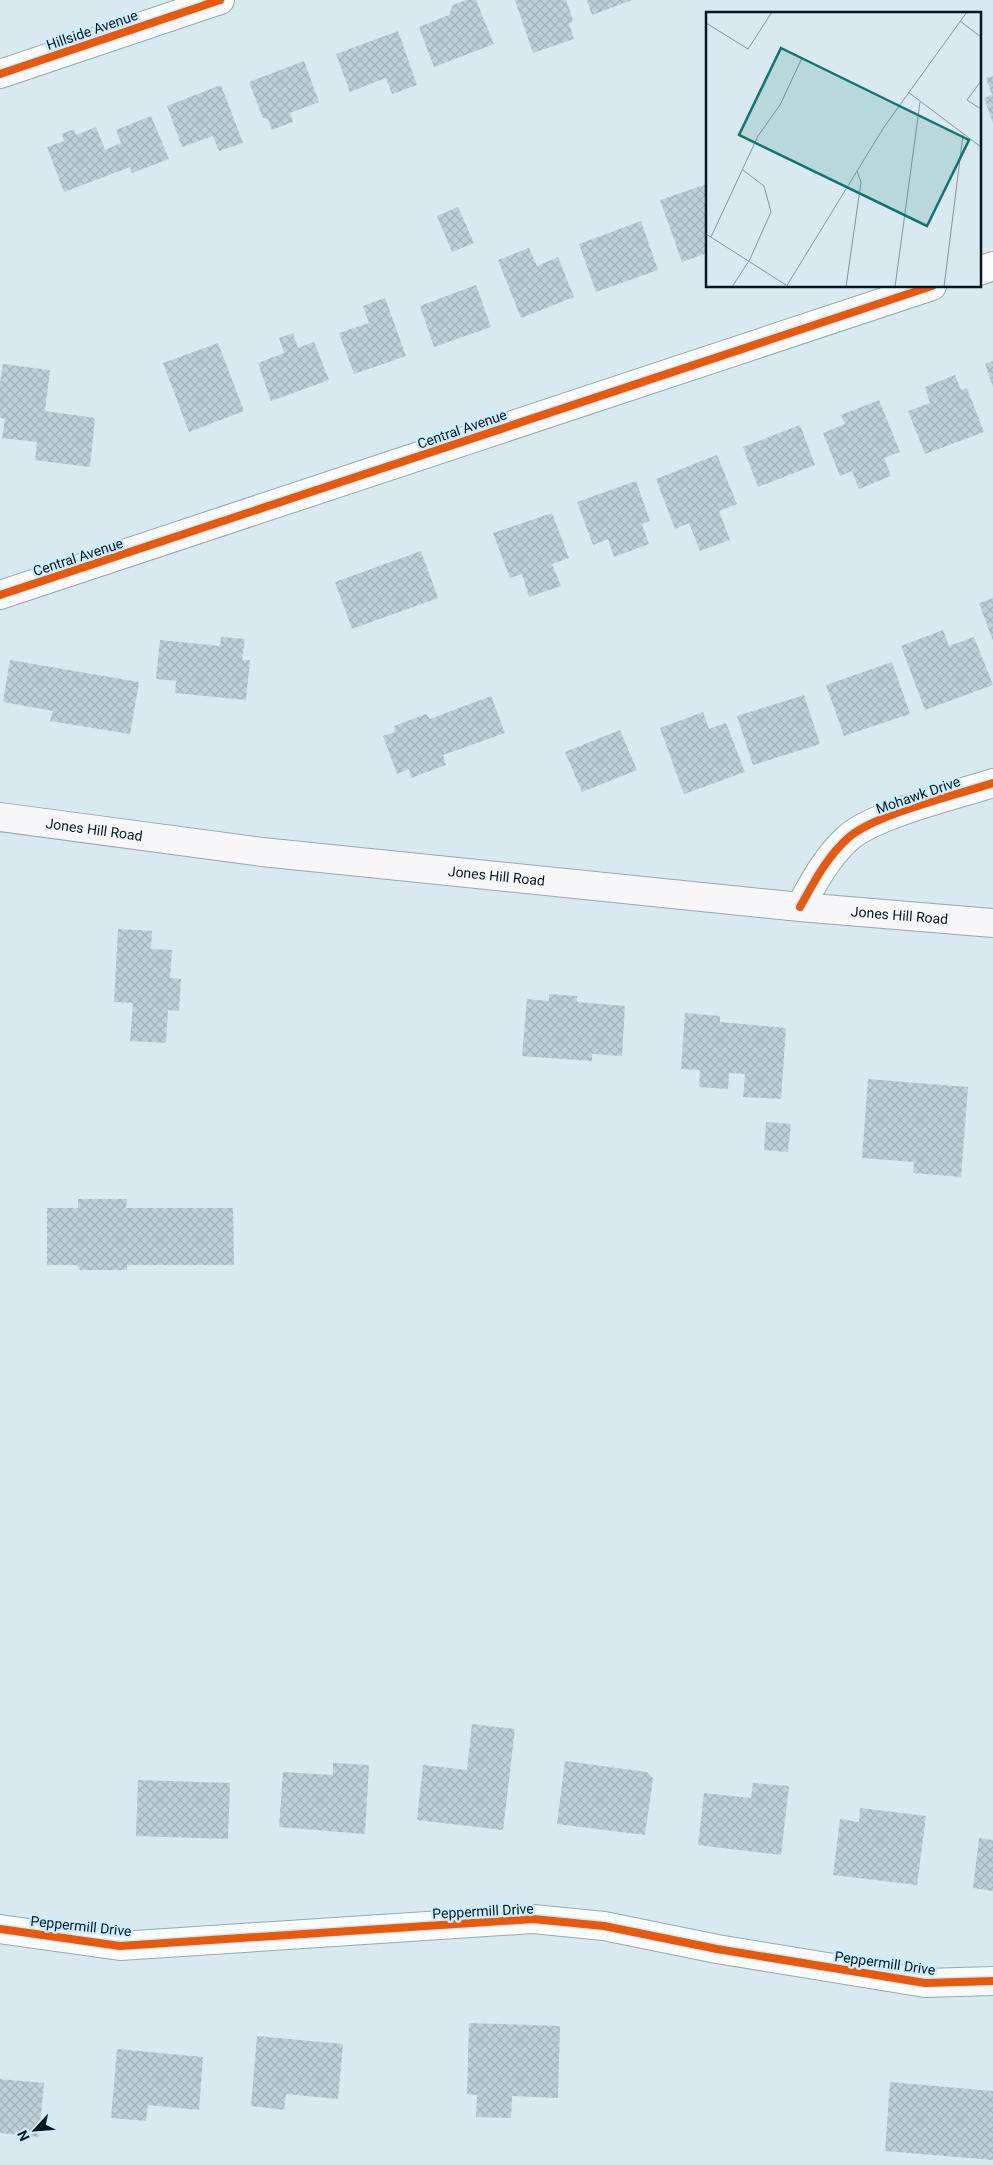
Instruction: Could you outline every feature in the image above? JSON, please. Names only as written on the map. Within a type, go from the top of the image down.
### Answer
[{"type":"main road","name":"Jones Hill Road","points":[[0,817],[262,852],[800,907],[993,923]]},
{"type":"street","name":"Hillside Avenue","points":[[0,74],[220,0]]},
{"type":"street","points":[[980,271],[993,266]]},
{"type":"street","name":"Central Avenue","points":[[0,595],[926,288]]},
{"type":"street","name":"Mohawk Drive","points":[[800,907],[825,862],[849,837],[882,819],[993,783]]},
{"type":"street","name":"Peppermill Drive","points":[[0,1929],[120,1946],[533,1919],[604,1926],[717,1949],[925,1983],[993,1981]]},
{"type":"building","points":[[466,0],[476,0],[494,44],[434,67],[419,27],[449,15],[453,5]]},
{"type":"building","points":[[515,0],[566,0],[573,20],[569,24],[574,39],[533,53]]},
{"type":"building","points":[[587,0],[632,0],[592,15]]},
{"type":"building","points":[[398,31],[417,85],[392,94],[386,78],[350,92],[336,54]]},
{"type":"building","points":[[304,61],[319,102],[290,113],[293,122],[272,130],[268,119],[263,118],[249,82]]},
{"type":"building","points":[[993,76],[993,123],[984,98],[992,95],[986,78]]},
{"type":"building","points":[[221,85],[243,143],[219,151],[213,136],[182,147],[167,106]]},
{"type":"building","points":[[151,116],[169,159],[132,173],[130,167],[64,192],[47,147],[64,141],[62,134],[74,129],[76,135],[96,127],[105,150],[121,143],[116,130]]},
{"type":"building","points":[[706,184],[706,253],[682,262],[660,200]]},
{"type":"building","points":[[458,207],[474,243],[452,252],[437,216]]},
{"type":"building","points":[[641,221],[658,270],[596,292],[579,244]]},
{"type":"building","points":[[529,248],[537,266],[558,257],[574,297],[521,318],[498,260]]},
{"type":"building","points":[[476,285],[491,327],[434,347],[420,306]]},
{"type":"building","points":[[385,298],[406,356],[354,374],[339,333],[369,323],[363,306]]},
{"type":"building","points":[[293,333],[298,348],[314,342],[329,380],[271,401],[258,363],[284,353],[279,338]]},
{"type":"building","points":[[218,343],[244,411],[189,432],[163,363]]},
{"type":"building","points":[[993,361],[993,387],[985,364]]},
{"type":"building","points":[[3,364],[50,370],[45,411],[95,418],[90,467],[35,460],[37,442],[2,438],[5,419],[0,418],[0,383]]},
{"type":"building","points":[[955,375],[961,390],[967,388],[984,432],[925,454],[908,411],[930,403],[925,387]]},
{"type":"building","points":[[879,400],[900,452],[884,458],[891,476],[859,489],[852,471],[840,476],[823,433],[845,424],[841,415]]},
{"type":"building","points":[[800,425],[815,465],[758,487],[743,447]]},
{"type":"building","points":[[717,455],[737,504],[719,511],[730,540],[700,551],[689,523],[675,529],[656,479]]},
{"type":"building","points":[[636,481],[650,521],[642,524],[649,544],[614,557],[608,539],[593,545],[577,502]]},
{"type":"building","points":[[552,513],[569,558],[552,564],[561,586],[529,597],[522,574],[510,578],[493,533]]},
{"type":"building","points":[[421,551],[438,598],[352,629],[335,582]]},
{"type":"building","points":[[993,598],[993,641],[979,603]]},
{"type":"building","points":[[943,630],[949,646],[974,637],[993,685],[925,710],[901,646]]},
{"type":"building","points":[[221,637],[245,639],[242,660],[250,660],[246,700],[175,693],[176,681],[156,679],[160,640],[220,646]]},
{"type":"building","points":[[10,660],[139,682],[130,734],[50,721],[53,711],[3,702]]},
{"type":"building","points":[[892,662],[910,714],[844,736],[826,685]]},
{"type":"building","points":[[804,695],[820,744],[753,765],[737,716]]},
{"type":"building","points":[[491,696],[505,733],[443,755],[446,765],[411,778],[409,769],[397,774],[383,736],[395,732],[394,726],[426,714],[430,719]]},
{"type":"building","points":[[703,712],[709,729],[726,723],[745,772],[684,794],[660,728]]},
{"type":"building","points":[[620,730],[637,770],[582,792],[565,752]]},
{"type":"building","points":[[118,929],[152,931],[151,949],[172,950],[170,978],[181,979],[179,1011],[168,1010],[166,1043],[130,1041],[133,1003],[114,1002]]},
{"type":"building","points":[[549,994],[577,996],[577,1002],[625,1006],[622,1056],[592,1054],[592,1061],[522,1056],[527,999],[549,1001]]},
{"type":"building","points":[[685,1013],[720,1016],[720,1022],[786,1028],[781,1099],[743,1097],[745,1074],[729,1073],[728,1089],[699,1087],[700,1070],[681,1069]]},
{"type":"building","points":[[868,1079],[968,1087],[961,1177],[913,1173],[914,1162],[862,1158]]},
{"type":"building","points":[[766,1122],[791,1124],[788,1152],[764,1150]]},
{"type":"building","points":[[78,1199],[127,1199],[126,1208],[233,1208],[234,1265],[127,1265],[127,1270],[80,1270],[77,1265],[47,1265],[47,1208],[78,1208]]},
{"type":"building","points":[[472,1724],[515,1729],[503,1830],[417,1820],[423,1765],[467,1770]]},
{"type":"building","points":[[565,1761],[647,1772],[653,1778],[645,1835],[557,1824]]},
{"type":"building","points":[[333,1763],[369,1765],[365,1834],[279,1827],[283,1772],[333,1775]]},
{"type":"building","points":[[138,1780],[230,1783],[228,1839],[136,1836]]},
{"type":"building","points":[[753,1783],[789,1786],[781,1855],[698,1845],[704,1793],[751,1798]]},
{"type":"building","points":[[860,1808],[926,1816],[917,1885],[833,1875],[840,1819],[859,1822]]},
{"type":"building","points":[[979,1838],[993,1840],[993,1891],[973,1888]]},
{"type":"building","points":[[469,2023],[560,2026],[558,2098],[512,2096],[511,2118],[476,2117],[477,2095],[467,2094]]},
{"type":"building","points":[[257,2036],[343,2044],[338,2099],[286,2094],[284,2110],[251,2106]]},
{"type":"building","points":[[117,2049],[203,2057],[199,2110],[148,2105],[146,2121],[111,2118]]},
{"type":"building","points":[[0,2079],[44,2083],[39,2137],[0,2133]]},
{"type":"building","points":[[890,2082],[993,2091],[993,2160],[885,2151]]},
{"type":"cycle path","points":[[0,74],[220,0]]},
{"type":"cycle path","points":[[0,595],[926,288]]},
{"type":"cycle path","points":[[800,907],[833,854],[848,838],[860,829],[896,813],[993,783]]},
{"type":"cycle path","points":[[0,1929],[120,1946],[533,1919],[604,1926],[717,1949],[925,1983],[993,1981]]}]
